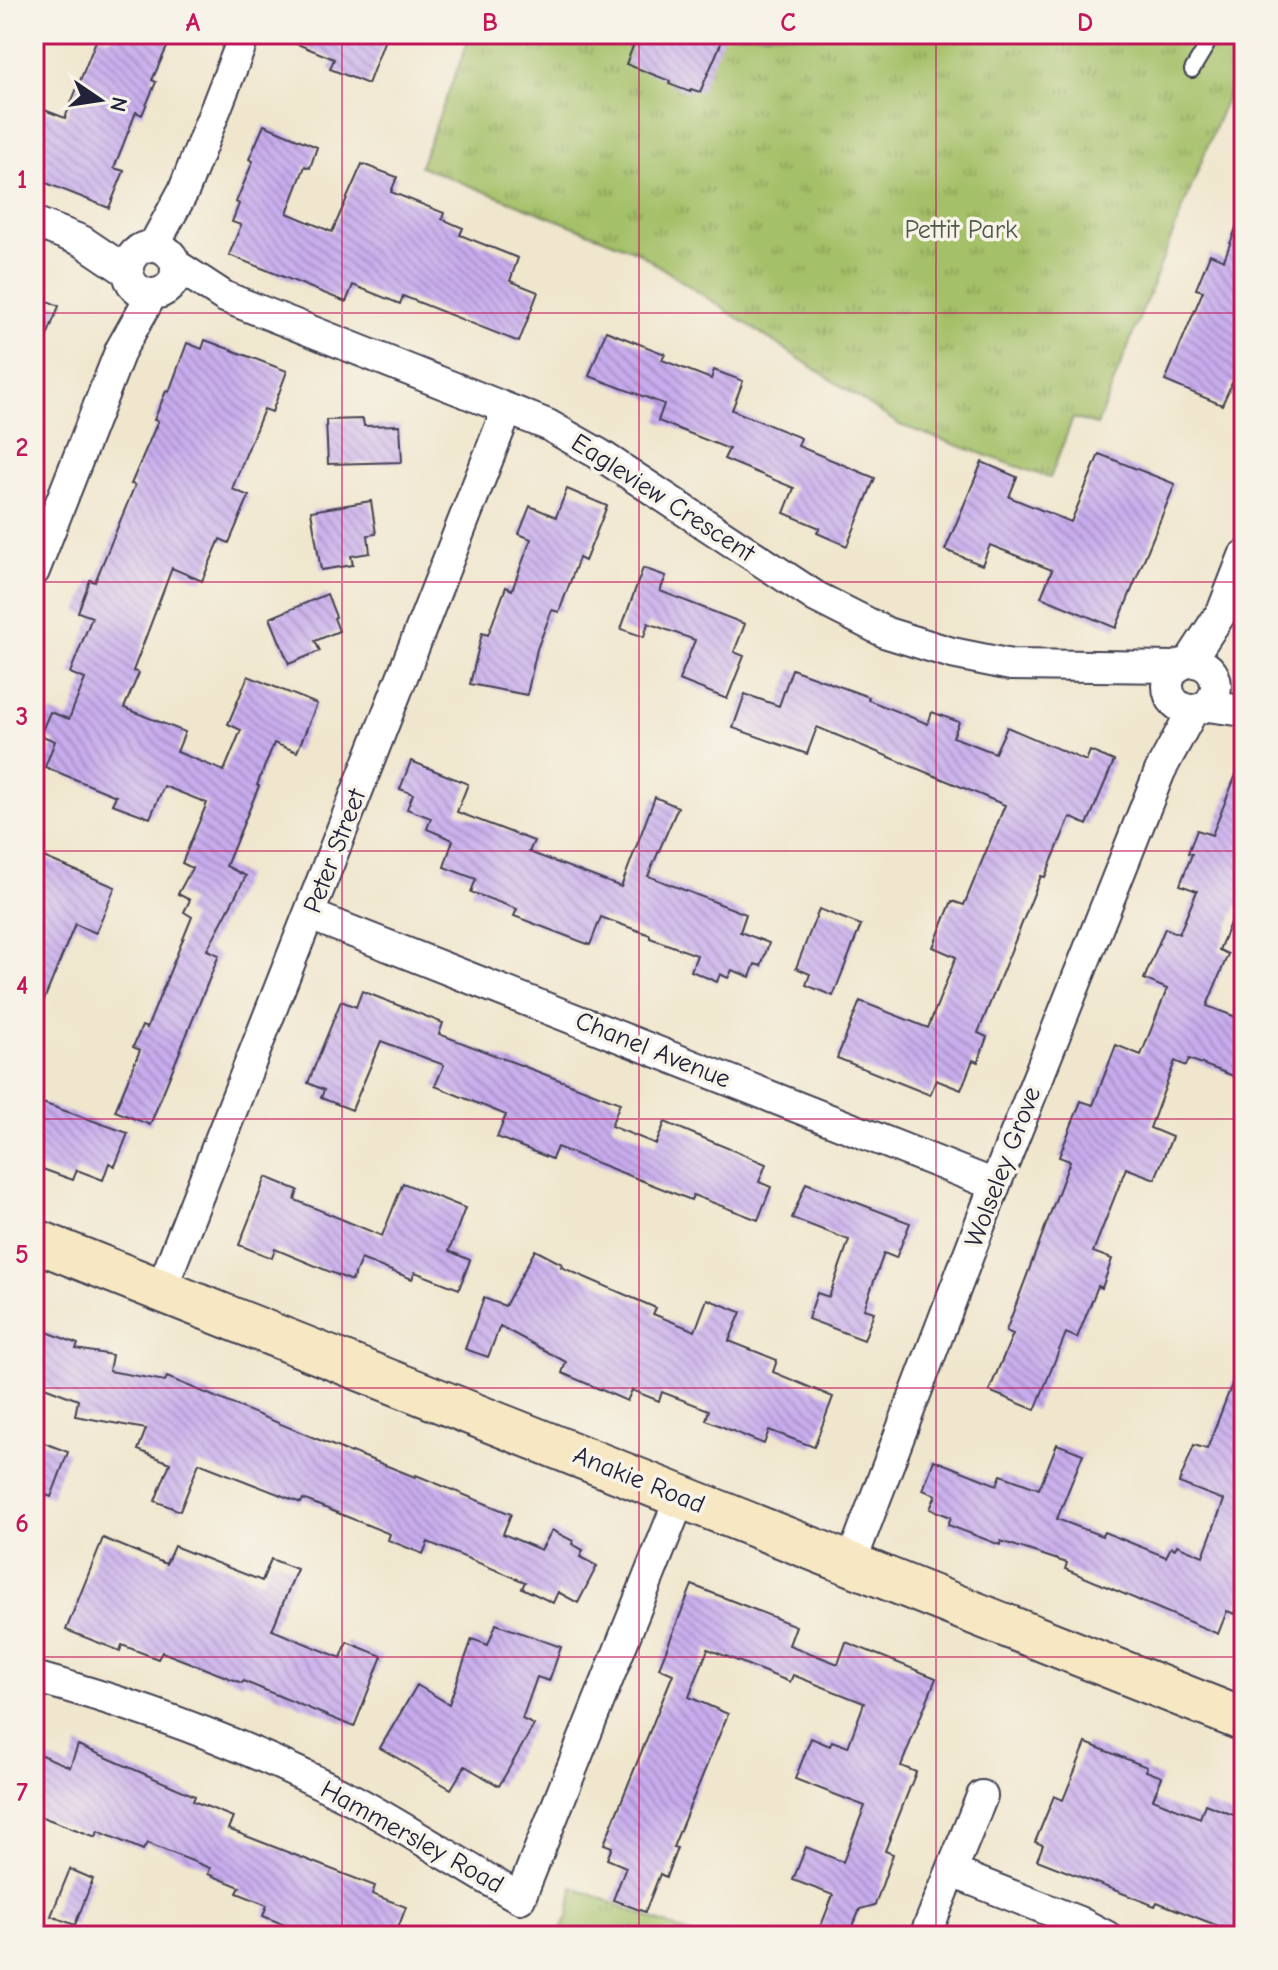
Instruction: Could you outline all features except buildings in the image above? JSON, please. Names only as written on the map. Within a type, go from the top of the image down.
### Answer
[{"type":"main road","name":"Anakie Road","points":[[34,1240],[1244,1720]]},
{"type":"street","points":[[34,571],[245,34]]},
{"type":"street","name":"Eagleview Crescent","points":[[34,222],[548,425],[599,454],[816,597],[887,633],[952,653],[1011,665],[1104,667],[1192,687],[1244,694]]},
{"type":"street","name":"Peter Street","points":[[161,1290],[507,410]]},
{"type":"street","name":"Wolseley Grove","points":[[850,1565],[995,1185],[1244,556]]},
{"type":"street","name":"Eagleview Crescent","points":[[1192,687],[1244,711]]},
{"type":"street","name":"Chanel Avenue","points":[[310,915],[995,1185]]},
{"type":"street","name":"Hammersley Road","points":[[34,1677],[109,1697],[266,1758],[357,1803],[520,1898],[681,1496]]},
{"type":"street","points":[[925,1936],[982,1796]]},
{"type":"street","points":[[952,1872],[1079,1922],[1106,1936]]},
{"type":"lane","points":[[1192,70],[1207,45],[1207,34]]},
{"type":"green space","name":"Pettit Park","points":[[471,34],[1244,34],[1244,54],[1097,425],[1073,418],[1050,478],[900,425],[636,251],[420,166]]},
{"type":"green space","points":[[573,1887],[695,1936],[556,1936],[569,1915]]}]
